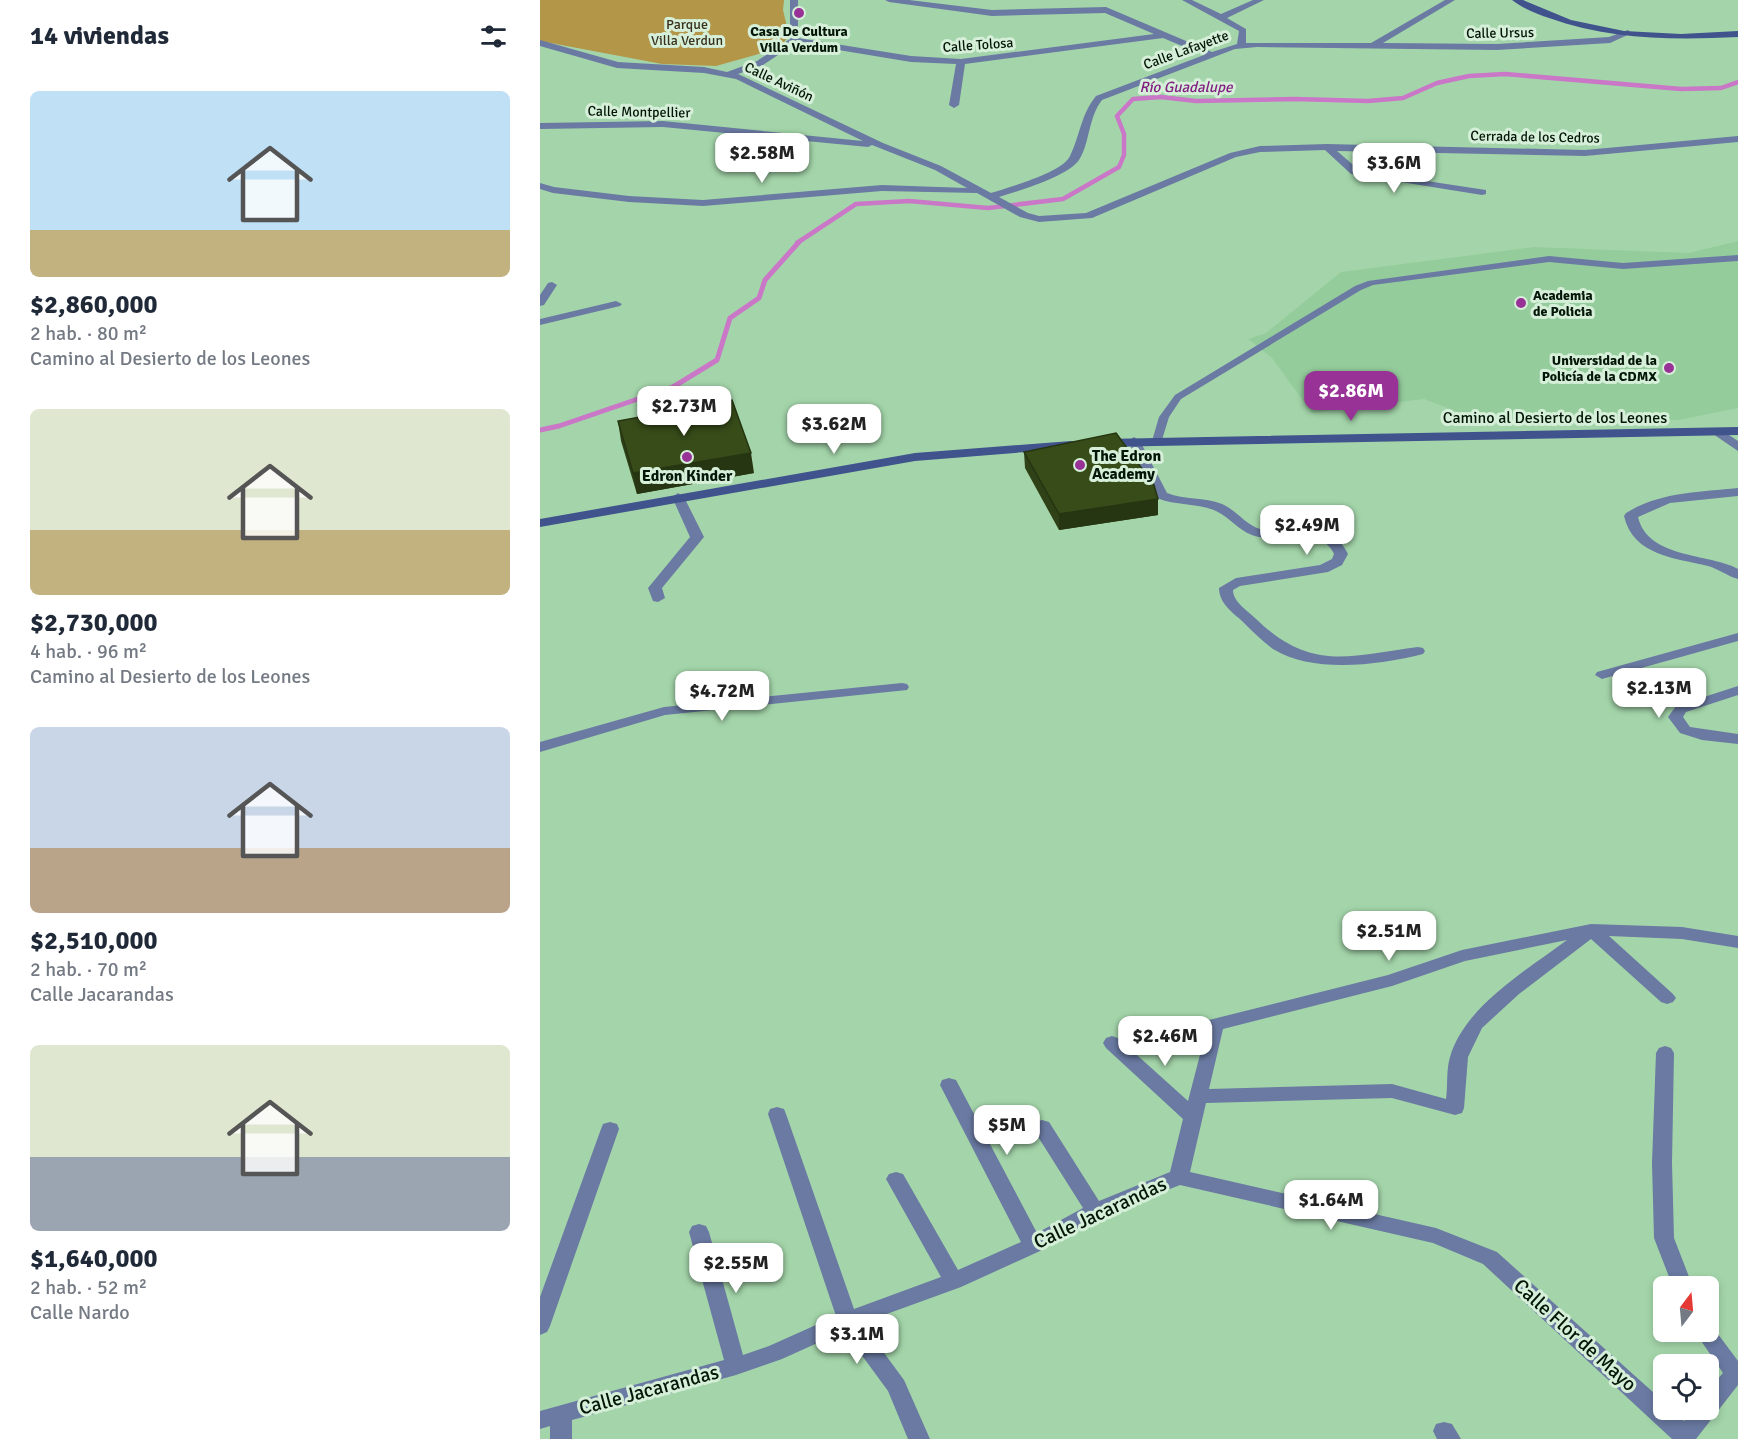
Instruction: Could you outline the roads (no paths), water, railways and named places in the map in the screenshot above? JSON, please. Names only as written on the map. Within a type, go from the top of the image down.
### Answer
[{"type":"main road","points":[[1516,0],[1562,20],[1628,33],[1681,38],[1738,34]]},
{"type":"main road","name":"Camino al Desierto de los Leones","points":[[1134,441],[1738,431]]},
{"type":"main road","points":[[540,523],[915,457],[1134,441]]},
{"type":"street","points":[[729,74],[760,63],[794,40],[794,0]]},
{"type":"street","points":[[889,0],[992,14],[1106,10],[1210,55]]},
{"type":"street","points":[[1186,0],[1222,17],[1244,31],[1241,45]]},
{"type":"street","points":[[1222,17],[1260,0]]},
{"type":"street","points":[[1371,46],[1451,0]]},
{"type":"street","name":"Calle Ursus","points":[[1371,46],[1563,45],[1610,39],[1628,33]]},
{"type":"street","name":"Calle Tolosa","points":[[794,40],[911,59],[960,62],[1164,35]]},
{"type":"street","name":"Calle Aviñón","points":[[540,43],[617,65],[729,74],[880,145],[938,168],[993,197]]},
{"type":"street","name":"Calle Lafayette","points":[[993,197],[1046,178],[1074,160],[1091,108],[1099,98],[1241,45],[1371,46]]},
{"type":"street","points":[[954,105],[960,62]]},
{"type":"street","name":"Calle Montpellier","points":[[540,126],[663,124],[880,145]]},
{"type":"street","name":"Cerrada de los Cedros","points":[[993,197],[1024,215],[1048,220],[1088,216],[1233,155],[1270,148],[1327,147],[1585,153],[1738,139]]},
{"type":"street","points":[[1327,147],[1355,172],[1366,176],[1482,192]]},
{"type":"street","points":[[540,186],[553,190],[657,201],[703,203],[882,188],[980,191]]},
{"type":"street","points":[[540,196],[553,190]]},
{"type":"street","points":[[540,303],[552,285]]},
{"type":"street","points":[[540,322],[616,304]]},
{"type":"street","points":[[1720,433],[1738,447]]},
{"type":"street","points":[[1134,441],[1162,495],[1171,500],[1219,507],[1255,532],[1265,535],[1320,535],[1334,540],[1339,547],[1341,554],[1337,562],[1323,569],[1236,582],[1226,588],[1226,594],[1231,603],[1279,646],[1300,657],[1323,661],[1418,651]]},
{"type":"street","points":[[1738,492],[1663,500],[1649,504],[1631,516],[1632,528],[1653,547],[1670,555],[1728,567],[1738,575]]},
{"type":"street","points":[[658,598],[655,588],[697,537],[678,497]]},
{"type":"street","points":[[1602,675],[1738,637]]},
{"type":"street","points":[[540,747],[664,711],[902,687]]},
{"type":"street","points":[[1738,690],[1681,709],[1675,717],[1685,730],[1702,735],[1738,739]]},
{"type":"street","points":[[1199,1096],[1392,1091],[1455,1108],[1459,1057],[1475,1024],[1514,990],[1591,930],[1666,998]]},
{"type":"street","name":"Calle Jacarandas","points":[[540,1419],[776,1353],[848,1320],[954,1281],[1033,1245],[1095,1211],[1179,1177],[1215,1025],[1392,980],[1462,956],[1591,930],[1682,933],[1738,942]]},
{"type":"street","points":[[1112,1043],[1194,1118]]},
{"type":"street","points":[[1665,1053],[1662,1164],[1664,1238],[1679,1276]]},
{"type":"street","points":[[949,1085],[1033,1245]]},
{"type":"street","points":[[777,1114],[848,1320],[897,1386],[919,1439]]},
{"type":"street","points":[[1042,1127],[1095,1211]]},
{"type":"street","points":[[540,1326],[610,1129]]},
{"type":"street","name":"Calle Flor de Mayo","points":[[1179,1177],[1436,1236],[1491,1258],[1685,1438]]},
{"type":"street","points":[[896,1179],[954,1281]]},
{"type":"street","points":[[699,1232],[736,1366]]},
{"type":"street","points":[[1713,1342],[1737,1373],[1719,1395]]},
{"type":"street","points":[[561,1414],[561,1439]]},
{"type":"street","points":[[1685,1438],[1699,1420]]},
{"type":"lane","points":[[1157,441],[1161,419],[1169,405],[1178,397],[1358,288],[1371,283],[1549,259],[1623,266],[1738,258]]},
{"type":"waterway","name":"Río Guadalupe","points":[[797,243],[856,204],[909,201],[988,208],[1063,199],[1119,167],[1124,155],[1124,134],[1117,116],[1133,99],[1161,97],[1196,101],[1295,99],[1368,101],[1403,98],[1437,83],[1469,76],[1505,74],[1681,89],[1721,88],[1738,82]]},
{"type":"waterway","name":"Río Guadalupe","points":[[540,430],[559,426],[673,387],[717,360],[730,318],[759,298],[765,280],[799,242]]},
{"type":"place","name":"Casa De Cultura Villa Verdum","points":[[799,13]]},
{"type":"place","name":"Academia de Policia","points":[[1521,303]]},
{"type":"place","name":"Universidad de la Policía de la CDMX","points":[[1669,368]]},
{"type":"place","name":"Edron Kinder","points":[[687,457]]},
{"type":"place","name":"The Edron Academy","points":[[1080,465]]},
{"type":"park label","name":"Parque Villa Verdun","points":[[687,32]]}]
